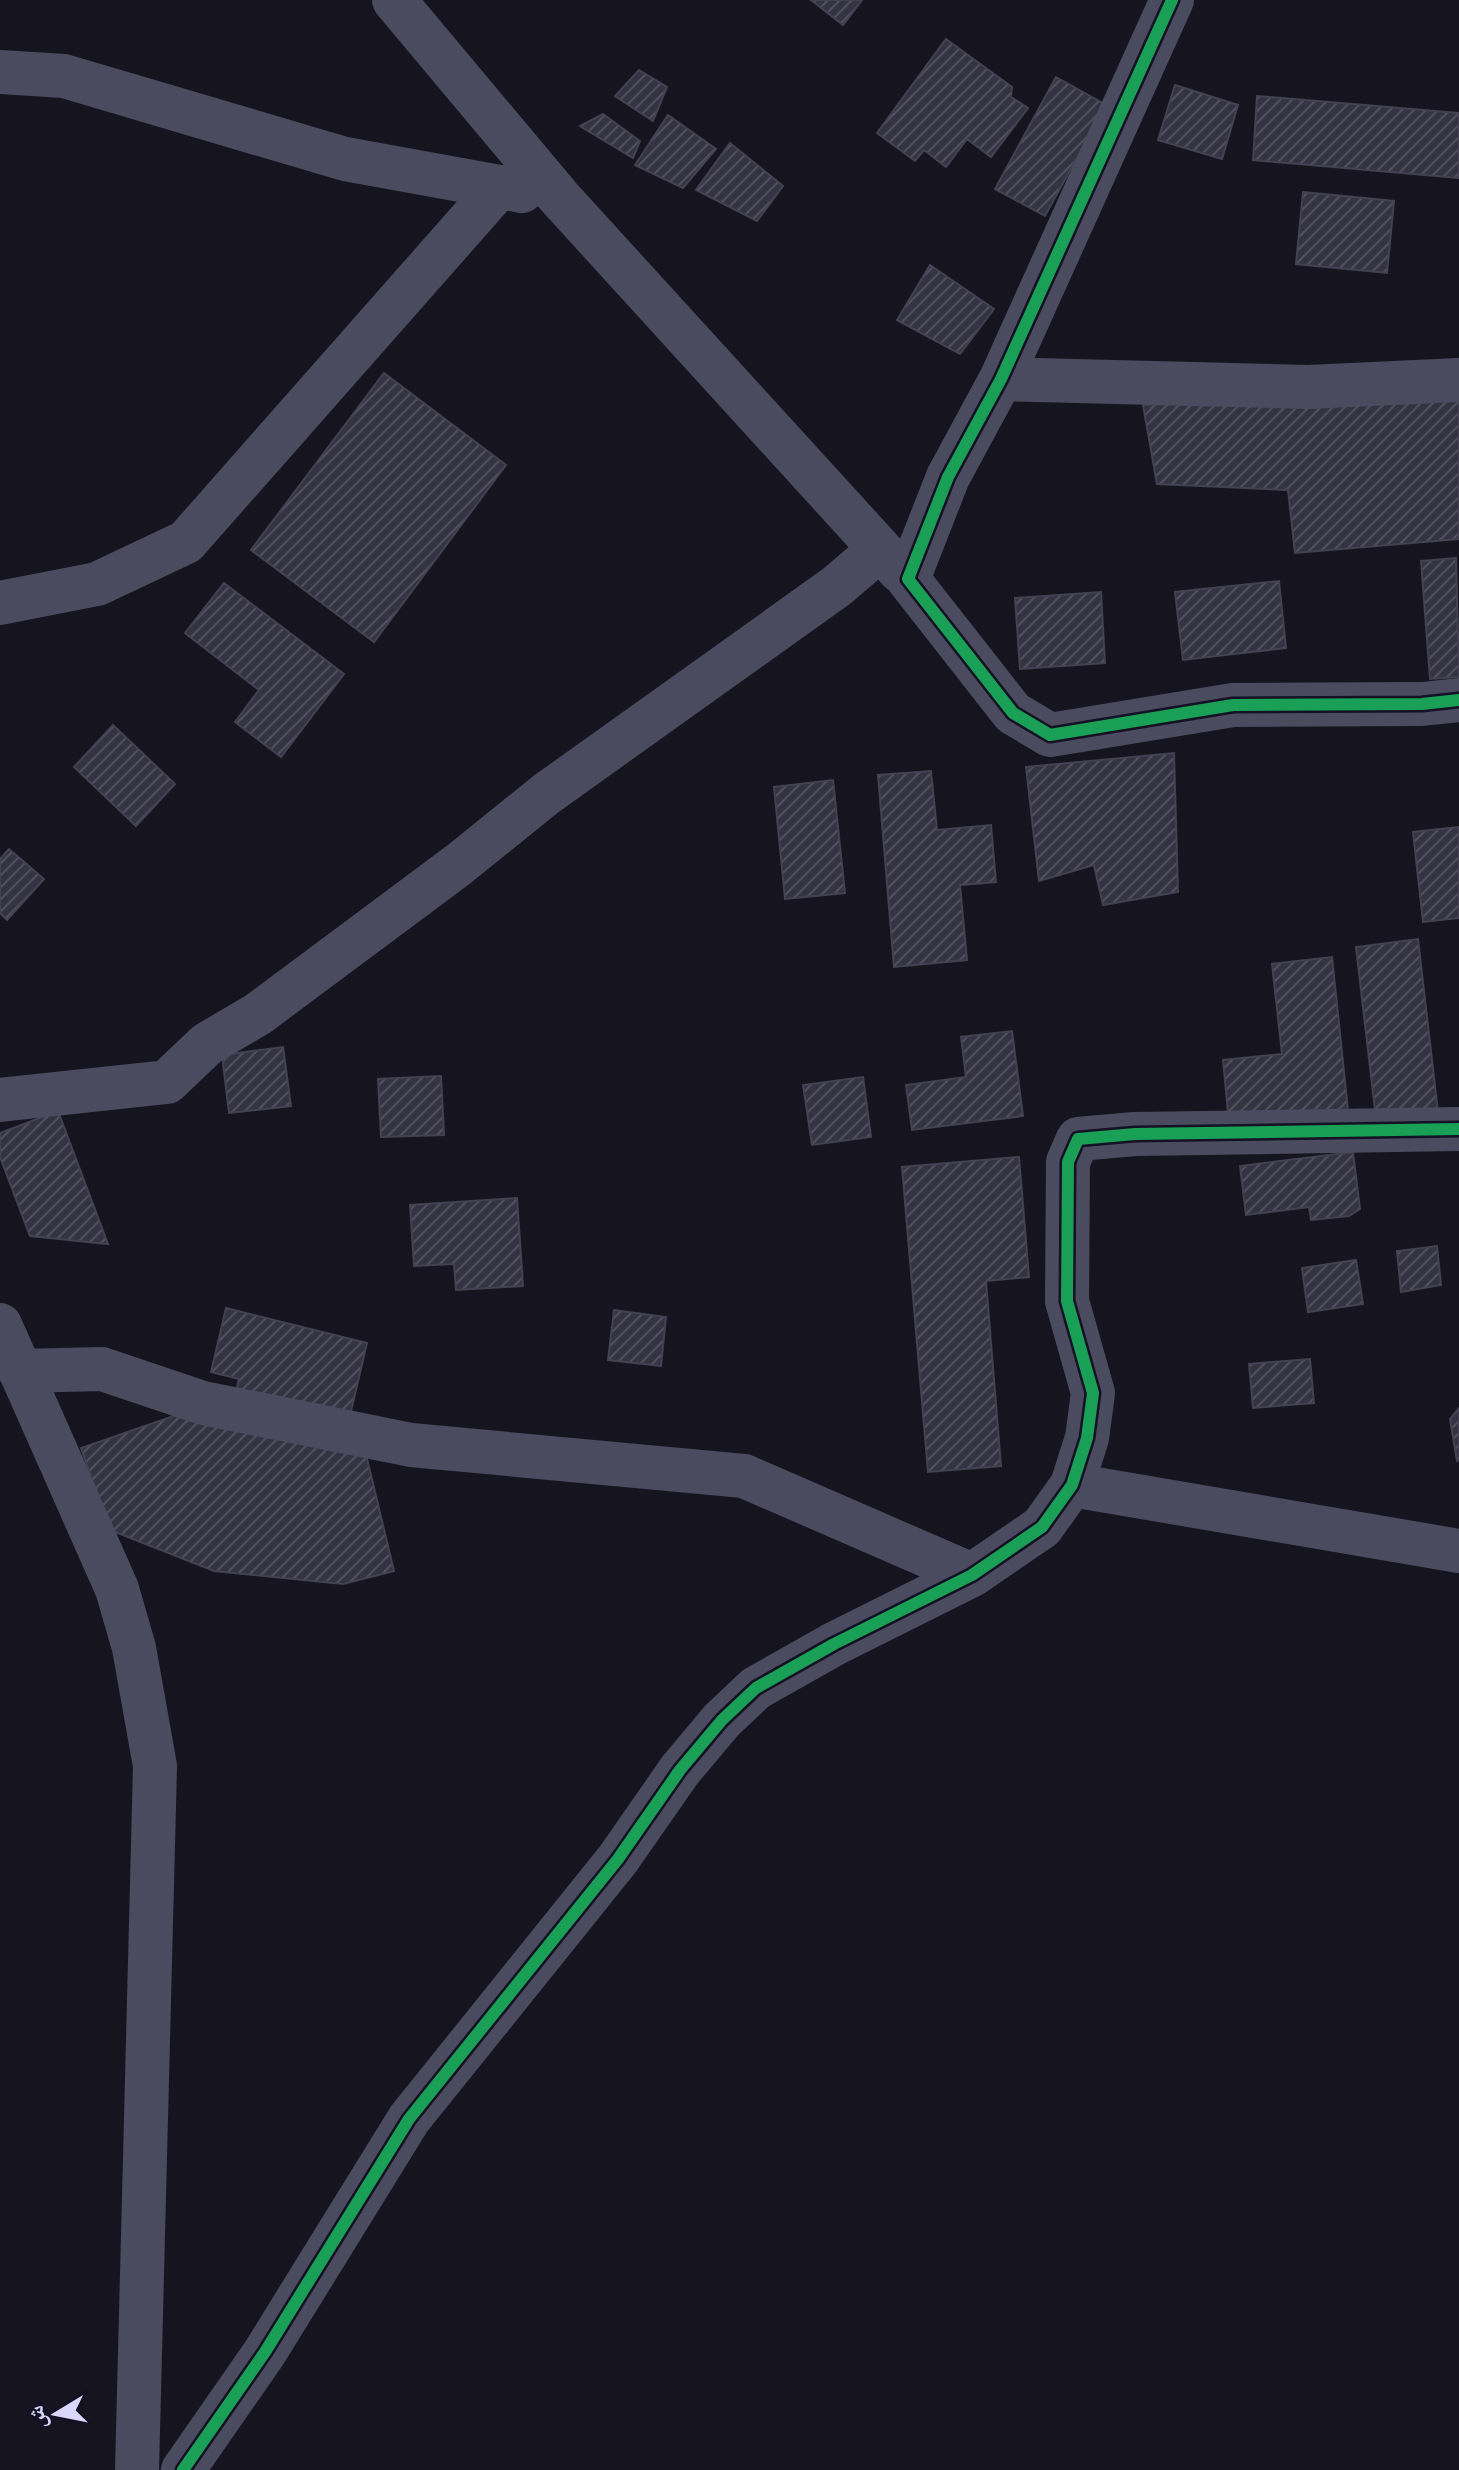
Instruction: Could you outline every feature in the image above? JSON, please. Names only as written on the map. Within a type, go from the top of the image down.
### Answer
[{"type":"street","points":[[394,0],[559,197],[893,564],[1013,713],[1050,735],[1233,705],[1422,704],[1459,700]]},
{"type":"street","points":[[0,1100],[167,1082],[207,1044],[258,1014],[458,865],[546,794],[837,586],[893,564],[948,477],[1001,379],[1172,0]]},
{"type":"street","points":[[0,72],[64,76],[345,159],[559,197]]},
{"type":"street","points":[[0,603],[97,584],[186,542],[499,187]]},
{"type":"street","points":[[1001,379],[1308,387],[1459,380]]},
{"type":"street","points":[[183,2470],[265,2352],[409,2119],[618,1859],[680,1770],[722,1720],[756,1688],[834,1644],[972,1575],[1042,1527],[1072,1485],[1087,1438],[1093,1393],[1067,1301],[1068,1162],[1078,1139],[1135,1134],[1459,1129]]},
{"type":"street","points":[[0,1325],[117,1589],[134,1648],[155,1766],[137,2470]]},
{"type":"street","points":[[20,1371],[102,1369],[203,1403],[411,1445],[744,1476],[972,1575]]},
{"type":"street","points":[[1072,1485],[1459,1551]]},
{"type":"building","points":[[811,0],[862,0],[843,25]]},
{"type":"building","points":[[946,39],[1012,87],[1011,97],[1028,108],[991,157],[967,139],[946,167],[924,150],[915,161],[877,133]]},
{"type":"building","points":[[639,70],[667,87],[653,121],[615,96]]},
{"type":"building","points":[[1056,77],[1106,105],[1045,216],[995,189]]},
{"type":"building","points":[[1175,85],[1238,105],[1222,159],[1158,140]]},
{"type":"building","points":[[1257,96],[1459,113],[1459,178],[1253,160]]},
{"type":"building","points":[[603,114],[640,141],[633,158],[580,126]]},
{"type":"building","points":[[668,115],[716,149],[683,188],[635,165]]},
{"type":"building","points":[[730,143],[783,186],[757,221],[696,190]]},
{"type":"building","points":[[1303,192],[1394,201],[1387,273],[1296,264]]},
{"type":"building","points":[[930,265],[994,309],[960,354],[897,320]]},
{"type":"building","points":[[384,373],[506,465],[374,642],[251,550]]},
{"type":"building","points":[[1459,393],[1459,539],[1295,553],[1288,490],[1157,484],[1143,405]]},
{"type":"building","points":[[1456,558],[1459,677],[1430,679],[1421,561]]},
{"type":"building","points":[[1279,581],[1286,648],[1183,660],[1175,592]]},
{"type":"building","points":[[224,583],[344,674],[281,757],[235,722],[259,690],[185,633]]},
{"type":"building","points":[[1101,592],[1105,663],[1020,669],[1015,598]]},
{"type":"building","points":[[113,725],[175,784],[136,826],[74,767]]},
{"type":"building","points":[[1174,753],[1178,892],[1103,905],[1094,865],[1039,881],[1026,767]]},
{"type":"building","points":[[931,771],[937,830],[991,825],[996,882],[960,885],[967,960],[894,967],[878,775]]},
{"type":"building","points":[[833,780],[845,893],[785,899],[774,787]]},
{"type":"building","points":[[1459,827],[1459,918],[1423,922],[1413,832]]},
{"type":"building","points":[[9,849],[44,879],[7,920],[0,913],[0,859]]},
{"type":"building","points":[[1418,939],[1438,1112],[1376,1119],[1356,947]]},
{"type":"building","points":[[1332,957],[1348,1110],[1229,1123],[1223,1060],[1282,1054],[1272,964]]},
{"type":"building","points":[[1012,1031],[1023,1116],[912,1130],[906,1085],[966,1077],[961,1037]]},
{"type":"building","points":[[283,1047],[291,1106],[229,1113],[222,1055]]},
{"type":"building","points":[[441,1076],[444,1135],[381,1137],[378,1079]]},
{"type":"building","points":[[863,1077],[871,1137],[812,1145],[803,1085]]},
{"type":"building","points":[[58,1111],[108,1244],[30,1236],[0,1157],[0,1133]]},
{"type":"building","points":[[1353,1152],[1360,1209],[1349,1216],[1311,1220],[1309,1207],[1246,1215],[1240,1166]]},
{"type":"building","points":[[1019,1157],[1029,1277],[986,1281],[1001,1466],[928,1472],[902,1167]]},
{"type":"building","points":[[517,1198],[523,1286],[456,1290],[454,1264],[414,1266],[410,1205]]},
{"type":"building","points":[[1437,1246],[1441,1285],[1401,1292],[1397,1251]]},
{"type":"building","points":[[1356,1260],[1363,1304],[1308,1312],[1302,1268]]},
{"type":"building","points":[[226,1308],[367,1343],[348,1424],[235,1396],[239,1379],[211,1372]]},
{"type":"building","points":[[614,1310],[666,1317],[661,1366],[608,1360]]},
{"type":"building","points":[[1310,1359],[1314,1403],[1253,1408],[1249,1364]]},
{"type":"building","points":[[1459,1408],[1459,1460],[1457,1461],[1450,1419]]},
{"type":"building","points":[[188,1411],[364,1446],[394,1571],[343,1584],[214,1571],[110,1530],[81,1448]]},
{"type":"cycle path","points":[[1172,0],[1001,379],[948,477],[908,579],[1013,713],[1050,735],[1233,705],[1422,704],[1459,700]]},
{"type":"cycle path","points":[[183,2470],[265,2352],[409,2119],[618,1859],[680,1770],[722,1720],[756,1688],[834,1644],[972,1575],[1042,1527],[1072,1485],[1087,1438],[1093,1393],[1067,1301],[1068,1162],[1078,1139],[1135,1134],[1459,1129]]}]
